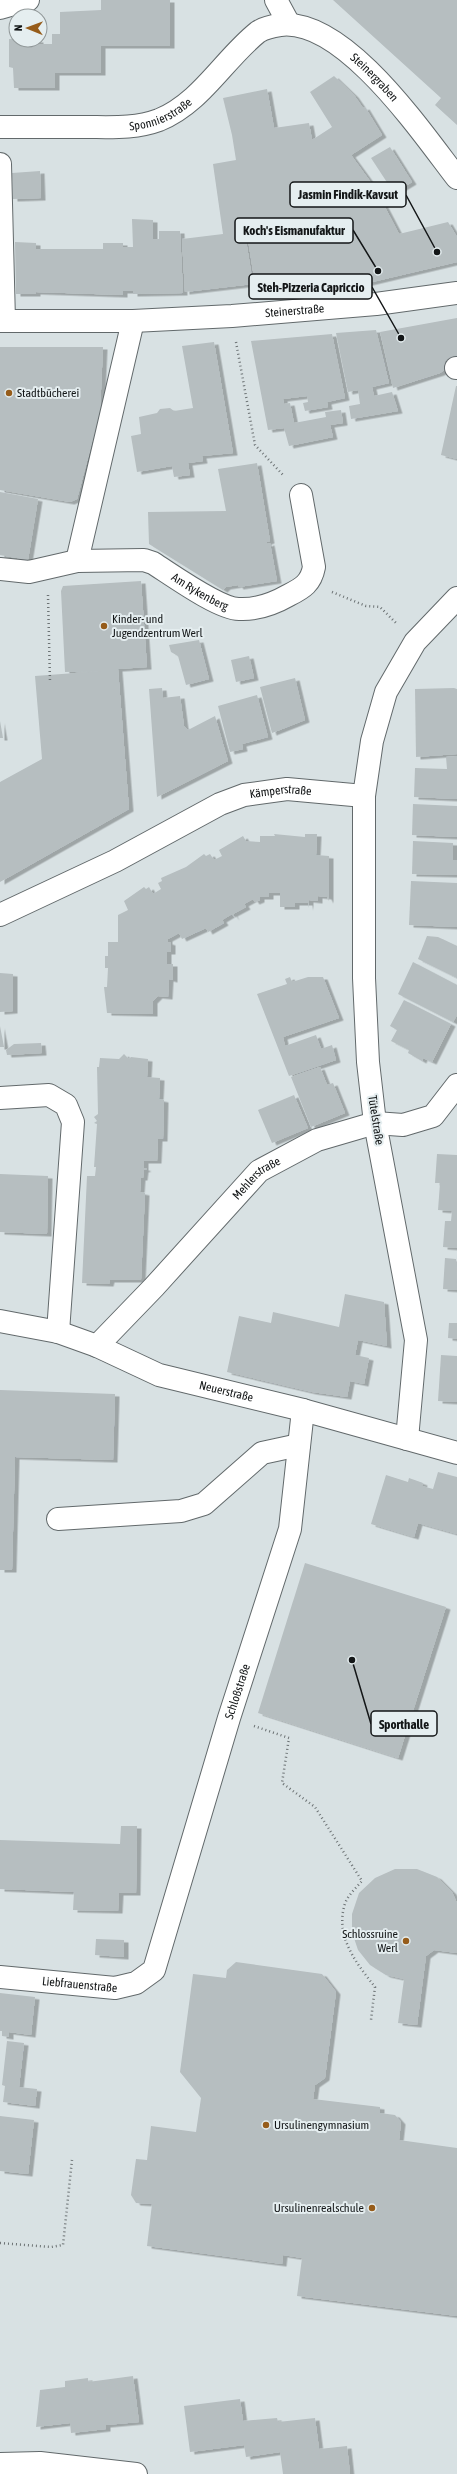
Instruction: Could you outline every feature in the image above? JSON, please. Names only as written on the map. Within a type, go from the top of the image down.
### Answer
[{"type":"street","points":[[0,8],[28,0]]},
{"type":"street","points":[[276,0],[289,24]]},
{"type":"street","name":"Sponnierstraße","points":[[0,127],[136,127],[160,120],[179,109],[194,97],[244,44],[260,31],[289,24]]},
{"type":"street","name":"Steinergraben","points":[[289,24],[304,26],[317,32],[350,54],[386,89],[457,178]]},
{"type":"street","name":"Steinerstraße","points":[[0,164],[3,238],[2,321],[132,321],[232,316],[376,304],[457,293]]},
{"type":"street","points":[[77,562],[132,321]]},
{"type":"street","name":"Am Rykenberg","points":[[0,569],[29,572],[77,562],[144,560],[153,563],[230,608],[240,609],[276,602],[301,589],[310,582],[312,576],[314,567],[301,495]]},
{"type":"street","points":[[364,796],[372,740],[386,692],[415,642],[457,598]]},
{"type":"street","name":"Kämperstraße","points":[[0,915],[115,861],[220,804],[244,795],[287,789],[364,796]]},
{"type":"street","name":"Tütelstraße","points":[[364,796],[365,1016],[375,1123],[416,1340],[407,1439]]},
{"type":"street","name":"Mehlerstraße","points":[[97,1346],[154,1287],[259,1171],[317,1140],[375,1123],[403,1125],[433,1116],[457,1085]]},
{"type":"street","points":[[0,1098],[49,1095],[66,1105],[73,1122],[58,1332]]},
{"type":"street","name":"Neuerstraße","points":[[0,1321],[58,1332],[97,1346],[159,1375],[303,1410],[457,1453]]},
{"type":"street","name":"Schloßstraße","points":[[154,1970],[229,1718],[290,1528],[303,1410]]},
{"type":"street","points":[[58,1519],[181,1511],[204,1504],[262,1453],[299,1445]]},
{"type":"street","name":"Liebfrauenstraße","points":[[0,1976],[115,1988],[136,1983],[154,1970]]},
{"type":"street","points":[[0,2464],[40,2463],[136,2474]]},
{"type":"path","points":[[232,316],[255,445],[301,495]]},
{"type":"path","points":[[47,569],[50,682]]},
{"type":"path","points":[[349,600],[366,606],[380,607]]},
{"type":"path","points":[[229,1718],[289,1738],[282,1784],[315,1807],[362,1882],[344,1906],[343,1927],[346,1943],[354,1959],[375,1987],[371,2020]]},
{"type":"path","points":[[0,2243],[51,2247],[63,2245],[72,2160]]},
{"type":"building","points":[[101,0],[170,0],[170,46],[101,46],[101,73],[55,73],[55,88],[14,88],[13,68],[9,67],[9,48],[48,48],[48,44],[52,44],[52,34],[60,34],[60,12],[101,10]]},
{"type":"building","points":[[333,0],[457,0],[457,125],[435,105],[441,98]]},
{"type":"building","points":[[334,76],[354,95],[363,108],[365,107],[382,135],[351,155],[375,188],[399,234],[448,222],[457,237],[457,262],[368,283],[363,273],[255,284],[247,233],[245,234],[253,284],[185,292],[182,239],[223,234],[213,164],[236,160],[232,135],[223,98],[267,89],[274,128],[309,123],[312,140],[332,127],[310,92]]},
{"type":"building","points":[[390,147],[412,182],[394,193],[371,158]]},
{"type":"building","points":[[40,171],[41,198],[13,199],[12,173]]},
{"type":"building","points":[[132,219],[153,220],[153,239],[159,239],[159,231],[180,231],[183,293],[133,294],[133,291],[123,291],[123,295],[36,292],[36,294],[16,294],[15,242],[36,243],[36,249],[103,249],[103,243],[123,243],[123,247],[133,247]]},
{"type":"building","points":[[457,318],[457,361],[440,373],[393,388],[380,332]]},
{"type":"building","points":[[376,330],[389,383],[372,387],[374,396],[392,392],[398,411],[351,419],[349,406],[360,404],[358,390],[348,392],[336,333]]},
{"type":"building","points":[[332,334],[345,398],[327,402],[328,407],[305,411],[303,403],[308,402],[307,396],[283,399],[284,404],[290,403],[294,423],[326,417],[325,412],[341,410],[343,423],[330,425],[333,437],[289,446],[284,428],[268,430],[251,341]]},
{"type":"building","points":[[214,342],[233,453],[202,456],[203,461],[188,463],[190,475],[174,477],[172,466],[137,472],[131,436],[141,434],[139,417],[157,413],[160,409],[170,408],[174,411],[193,408],[182,346]]},
{"type":"building","points":[[0,347],[103,347],[100,412],[77,499],[70,502],[0,490]]},
{"type":"building","points":[[457,386],[457,459],[441,455]]},
{"type":"building","points":[[257,463],[270,541],[267,542],[267,544],[270,543],[277,581],[239,587],[238,585],[226,587],[223,590],[149,544],[148,512],[226,511],[218,469]]},
{"type":"building","points":[[0,492],[38,499],[28,560],[0,555]]},
{"type":"building","points":[[141,581],[147,667],[118,669],[129,809],[0,882],[0,782],[42,759],[35,676],[102,671],[65,672],[61,591],[63,586]]},
{"type":"building","points":[[199,640],[209,679],[186,685],[178,656],[171,652],[169,645]]},
{"type":"building","points":[[249,656],[254,678],[236,682],[231,660]]},
{"type":"building","points":[[295,678],[305,720],[272,733],[260,687]]},
{"type":"building","points":[[162,688],[163,698],[180,696],[184,726],[188,730],[215,716],[228,761],[157,797],[149,689]]},
{"type":"building","points":[[415,689],[457,689],[457,754],[416,757]]},
{"type":"building","points":[[257,695],[268,737],[242,744],[243,749],[230,752],[218,706]]},
{"type":"building","points":[[0,721],[3,738],[0,738]]},
{"type":"building","points":[[457,756],[457,799],[414,797],[415,768],[447,769],[446,757]]},
{"type":"building","points":[[413,804],[457,806],[457,837],[412,835]]},
{"type":"building","points":[[274,834],[305,837],[305,834],[317,834],[316,855],[329,856],[329,901],[327,897],[318,896],[318,901],[309,900],[309,908],[308,903],[295,903],[295,907],[280,907],[280,893],[269,893],[269,897],[260,897],[260,900],[255,902],[253,899],[244,904],[246,907],[233,914],[235,918],[232,914],[222,920],[224,923],[208,932],[206,928],[182,939],[179,933],[168,939],[168,942],[171,943],[171,952],[167,952],[167,964],[173,964],[173,980],[169,979],[168,997],[158,996],[153,1001],[153,1014],[107,1013],[104,987],[107,987],[108,968],[105,968],[105,956],[108,956],[108,942],[118,942],[118,915],[128,910],[124,901],[144,887],[146,889],[149,887],[153,894],[161,889],[158,883],[162,881],[161,878],[186,867],[204,854],[206,856],[210,854],[214,860],[222,856],[219,850],[243,836],[246,841],[260,842],[260,836],[275,836]]},
{"type":"building","points":[[413,841],[453,843],[453,860],[457,860],[457,875],[412,874]]},
{"type":"building","points":[[411,881],[457,883],[457,927],[409,925]]},
{"type":"building","points":[[427,936],[438,937],[457,946],[457,978],[418,959]]},
{"type":"building","points":[[413,962],[457,985],[457,1015],[453,1022],[398,994]]},
{"type":"building","points":[[0,973],[13,974],[13,1011],[0,1012]]},
{"type":"building","points":[[290,977],[292,982],[308,977],[323,977],[339,1018],[283,1037],[285,1046],[316,1035],[321,1049],[332,1045],[336,1060],[289,1076],[257,994],[287,984],[285,979]]},
{"type":"building","points":[[404,1000],[451,1024],[432,1062],[423,1058],[422,1061],[408,1053],[409,1050],[391,1041],[397,1030],[390,1026]]},
{"type":"building","points":[[0,1026],[4,1047],[0,1047]]},
{"type":"building","points":[[41,1043],[42,1053],[7,1055],[6,1050],[14,1044]]},
{"type":"building","points":[[124,1054],[129,1059],[131,1057],[148,1059],[147,1077],[160,1078],[159,1099],[164,1100],[163,1139],[158,1139],[157,1161],[144,1161],[144,1168],[147,1169],[144,1170],[143,1178],[141,1178],[140,1192],[145,1193],[141,1280],[110,1280],[109,1284],[82,1283],[87,1176],[95,1176],[96,1167],[94,1167],[97,1124],[94,1123],[97,1121],[94,1117],[98,1114],[97,1067],[99,1067],[100,1058],[119,1059]]},
{"type":"building","points":[[320,1067],[327,1085],[333,1083],[345,1113],[311,1127],[291,1077]]},
{"type":"building","points":[[294,1095],[308,1128],[272,1143],[258,1110]]},
{"type":"building","points":[[437,1154],[457,1155],[457,1248],[443,1247],[445,1221],[451,1221],[452,1211],[438,1210],[440,1183],[435,1183]]},
{"type":"building","points":[[0,1174],[48,1176],[47,1234],[0,1232]]},
{"type":"building","points":[[456,1255],[457,1290],[443,1289],[445,1258],[456,1259]]},
{"type":"building","points":[[345,1294],[384,1302],[387,1346],[358,1340],[355,1355],[369,1358],[364,1384],[350,1381],[347,1397],[312,1392],[227,1372],[239,1316],[271,1323],[273,1312],[339,1327]]},
{"type":"building","points":[[449,1323],[457,1323],[457,1339],[448,1338]]},
{"type":"building","points":[[441,1355],[457,1356],[457,1402],[438,1401]]},
{"type":"building","points":[[0,1390],[115,1394],[113,1460],[15,1457],[12,1570],[0,1570]]},
{"type":"building","points":[[438,1472],[457,1477],[457,1534],[418,1523],[414,1537],[371,1524],[386,1475],[408,1482],[409,1478],[423,1483],[422,1486],[433,1489]]},
{"type":"building","points":[[305,1563],[446,1607],[398,1758],[258,1713]]},
{"type":"building","points":[[121,1826],[137,1826],[136,1893],[119,1893],[118,1911],[73,1910],[74,1892],[0,1889],[0,1840],[120,1844]]},
{"type":"building","name":"Schlossruine Werl","points":[[395,1869],[417,1869],[437,1877],[452,1892],[457,1903],[457,1953],[434,1950],[426,1956],[417,2025],[398,2023],[404,1979],[386,1975],[370,1965],[358,1950],[352,1932],[352,1914],[359,1893],[375,1878]]},
{"type":"building","points":[[96,1939],[124,1940],[124,1957],[95,1955]]},
{"type":"building","points":[[236,1962],[322,1974],[336,1992],[325,2078],[315,2085],[313,2099],[380,2107],[380,2113],[395,2115],[401,2122],[399,2140],[457,2148],[457,2316],[297,2296],[302,2258],[283,2255],[282,2264],[147,2246],[152,2204],[136,2203],[131,2195],[136,2159],[147,2160],[151,2126],[196,2132],[201,2098],[180,2072],[193,1974],[226,1978],[227,1970]]},
{"type":"building","points":[[0,1993],[35,1997],[31,2035],[9,2032],[9,2037],[2,2036],[2,2031],[0,2031]]},
{"type":"building","points":[[7,2041],[24,2043],[19,2087],[37,2089],[35,2106],[3,2102],[5,2086],[2,2085]]},
{"type":"building","points":[[0,2116],[34,2120],[28,2174],[0,2171]]},
{"type":"building","points":[[133,2376],[139,2422],[106,2425],[106,2429],[71,2433],[70,2423],[36,2427],[40,2390],[65,2387],[65,2381],[88,2378],[88,2382]]},
{"type":"building","points":[[240,2399],[243,2421],[277,2418],[278,2422],[315,2418],[319,2449],[347,2446],[350,2474],[283,2474],[280,2452],[246,2457],[244,2445],[190,2452],[184,2406]]},
{"type":"place","name":"Jasmin Findik-Kavsut","points":[[437,252]]},
{"type":"place","name":"Koch's Eismanufaktur","points":[[378,271]]},
{"type":"place","name":"Steh-Pizzeria Capriccio","points":[[401,338]]},
{"type":"place","name":"Stadtbücherei","points":[[9,393]]},
{"type":"place","name":"Kinder- und Jugendzentrum Werl","points":[[104,626]]},
{"type":"place","name":"Sporthalle","points":[[352,1660]]},
{"type":"place","name":"Schlossruine Werl","points":[[406,1941]]},
{"type":"place","name":"Ursulinengymnasium","points":[[266,2125]]},
{"type":"place","name":"Ursulinenrealschule","points":[[372,2208]]}]
